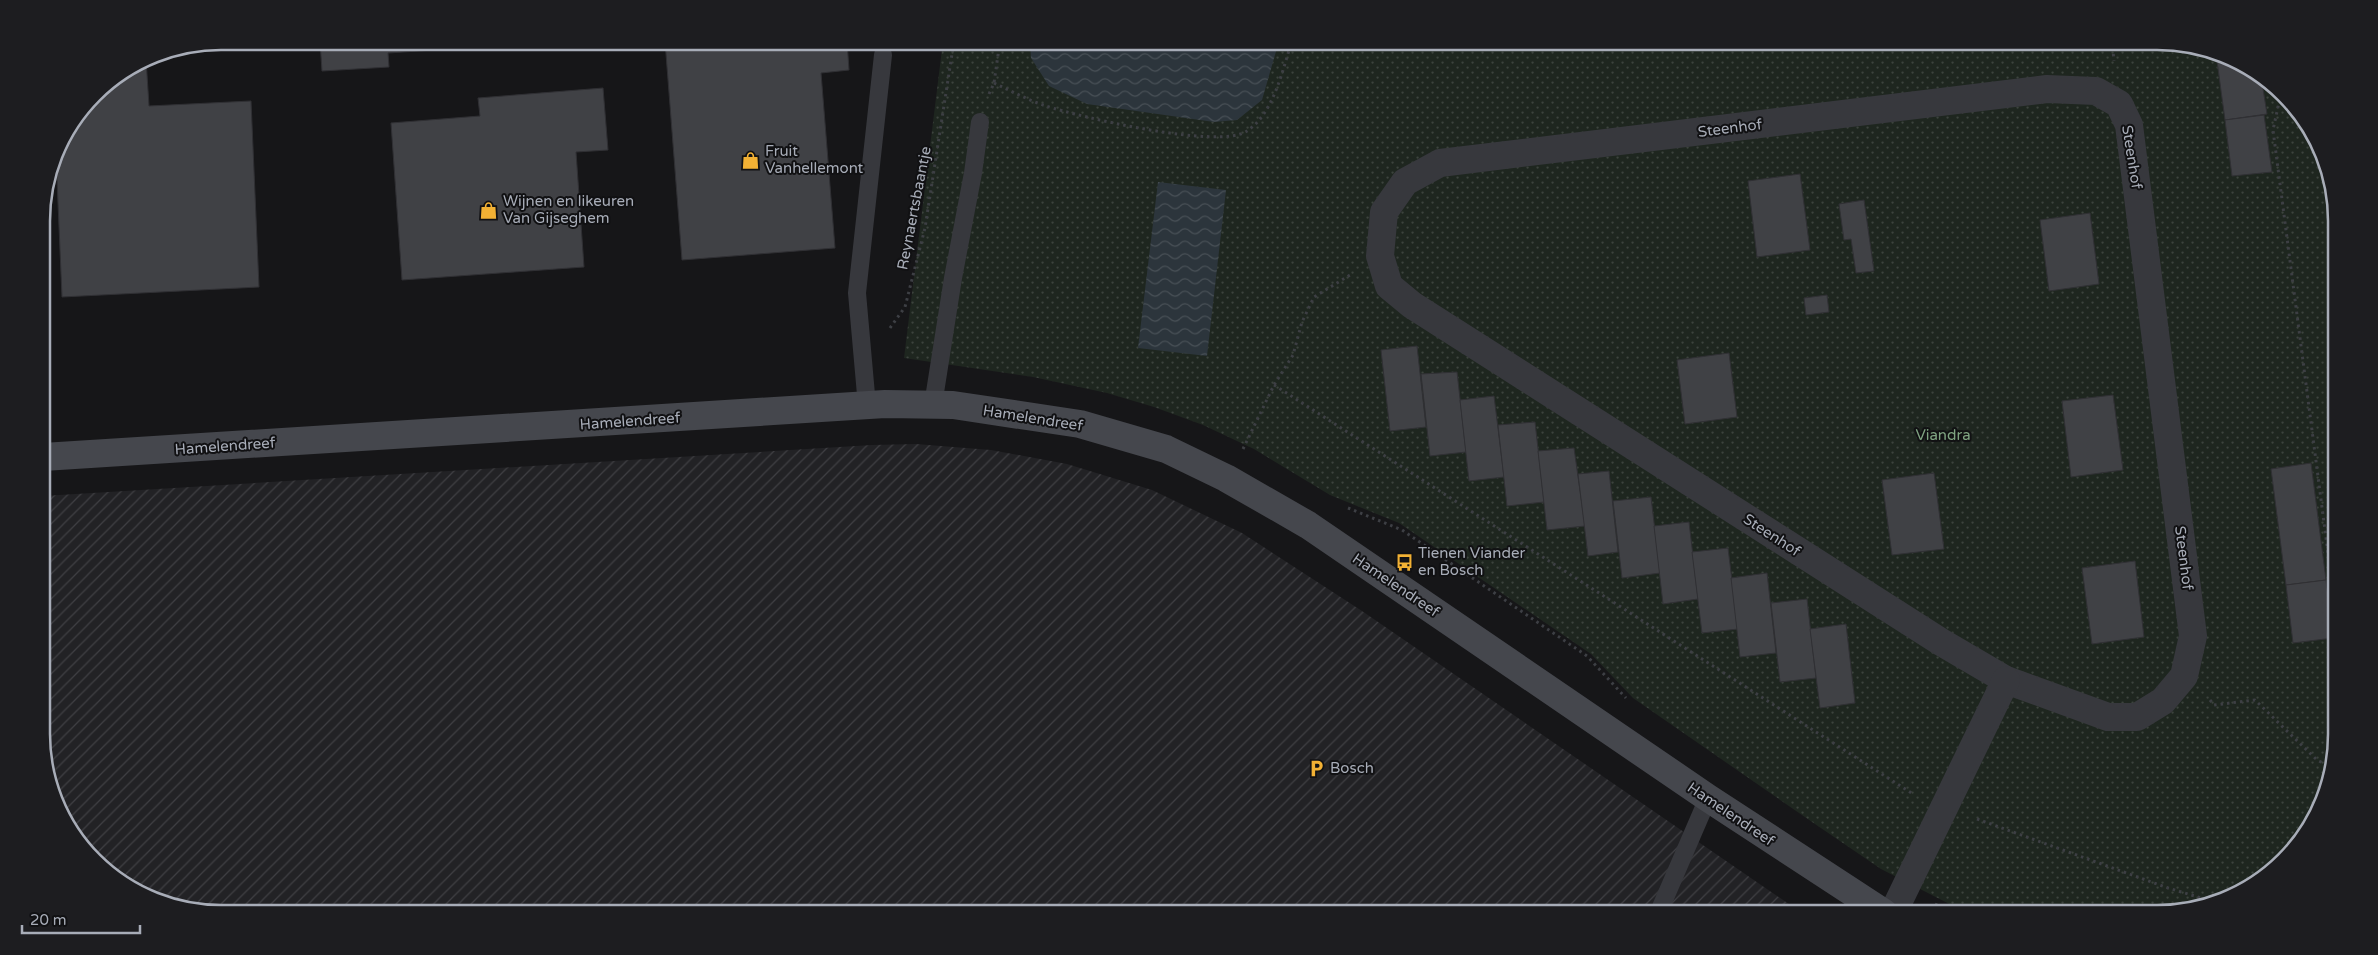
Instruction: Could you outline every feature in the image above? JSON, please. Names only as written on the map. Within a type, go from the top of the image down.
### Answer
[{"type":"street","name":"Steenhof","points":[[2047,89],[2096,91],[2119,104],[2129,125],[2193,636],[2184,676],[2163,701],[2137,717],[2108,717],[2006,680],[1940,642],[1412,305],[1389,286],[1380,256],[1384,212],[1405,182],[1440,163],[2047,89]]},
{"type":"street","name":"Hamelendreef","points":[[50,457],[867,406],[953,405],[1080,424],[1166,449],[1226,478],[1308,525],[1708,798],[1872,905]]},
{"type":"street","points":[[1897,905],[2006,680]]},
{"type":"lane","points":[[867,406],[857,293],[883,55]]},
{"type":"lane","points":[[933,405],[980,122]]},
{"type":"lane","points":[[1662,905],[1708,798]]},
{"type":"path","name":"Reynaertsbaantje","points":[[887,331],[905,307],[925,228],[953,50]]},
{"type":"path","points":[[980,122],[994,83],[999,50]]},
{"type":"path","points":[[994,83],[1045,105],[1099,120],[1212,138],[1246,132],[1271,104],[1289,50]]},
{"type":"path","points":[[2279,101],[2273,130],[2328,553]]},
{"type":"path","points":[[1242,449],[1274,384],[1292,355],[1302,322],[1314,297],[1380,256]]},
{"type":"path","points":[[1274,384],[1911,794],[2168,888],[2203,898]]},
{"type":"path","points":[[2184,676],[2214,705],[2255,700],[2317,760],[2325,764]]},
{"type":"shaded area","points":[[916,444],[991,450],[1067,464],[1152,490],[1242,533],[1362,611],[1790,905],[210,905],[166,896],[126,876],[108,863],[92,847],[68,810],[59,789],[51,756],[50,496],[872,445]]},
{"type":"green space","name":"Viandra","points":[[942,50],[2157,50],[2179,51],[2212,59],[2243,73],[2261,85],[2293,117],[2315,156],[2327,199],[2328,734],[2327,756],[2319,789],[2299,829],[2278,855],[2243,882],[2212,896],[2168,905],[1951,905],[1881,869],[1815,824],[1633,698],[1591,654],[1399,523],[1330,495],[1254,449],[1203,425],[1154,407],[1107,393],[1033,377],[904,358]]},
{"type":"water","points":[[1031,50],[1276,50],[1262,100],[1237,120],[1214,122],[1087,104],[1049,86],[1031,58]]},
{"type":"water","points":[[1158,182],[1226,190],[1207,356],[1138,348]]},
{"type":"building","points":[[321,50],[434,50],[388,53],[389,67],[322,71]]},
{"type":"building","name":"Fruit Vanhellemont","points":[[666,50],[848,50],[849,70],[821,73],[835,248],[682,260]]},
{"type":"building","points":[[2217,61],[2243,73],[2263,86],[2267,114],[2225,120]]},
{"type":"building","points":[[147,67],[149,106],[251,101],[259,287],[62,297],[57,174],[73,136],[85,117],[100,100],[117,85]]},
{"type":"building","name":"Wijnen en likeuren Van Gijseghem","points":[[603,88],[608,150],[576,152],[584,267],[402,280],[391,123],[480,116],[478,98]]},
{"type":"building","points":[[2264,115],[2272,172],[2232,176],[2225,120]]},
{"type":"building","points":[[1800,174],[1810,250],[1757,257],[1748,181]]},
{"type":"building","points":[[1864,200],[1874,271],[1856,273],[1851,239],[1844,240],[1839,204]]},
{"type":"building","points":[[2090,213],[2099,284],[2049,291],[2040,220]]},
{"type":"building","points":[[1827,295],[1829,312],[1806,315],[1804,298]]},
{"type":"building","points":[[1417,346],[1426,427],[1390,431],[1381,350]]},
{"type":"building","points":[[1729,353],[1737,417],[1685,424],[1677,360]]},
{"type":"building","points":[[1457,372],[1466,452],[1430,456],[1421,374]]},
{"type":"building","points":[[2113,395],[2123,470],[2071,477],[2062,401]]},
{"type":"building","points":[[1494,396],[1504,477],[1469,481],[1460,400]]},
{"type":"building","points":[[1535,422],[1544,502],[1507,506],[1498,425]]},
{"type":"building","points":[[1574,448],[1585,526],[1547,530],[1538,451]]},
{"type":"building","points":[[2311,463],[2326,580],[2286,585],[2271,469]]},
{"type":"building","points":[[1609,471],[1618,552],[1588,556],[1578,474]]},
{"type":"building","points":[[1934,473],[1944,549],[1892,555],[1882,480]]},
{"type":"building","points":[[1651,497],[1660,573],[1622,578],[1613,501]]},
{"type":"building","points":[[1689,522],[1698,599],[1663,604],[1654,526]]},
{"type":"building","points":[[1728,548],[1738,629],[1702,633],[1692,552]]},
{"type":"building","points":[[2135,561],[2144,637],[2092,644],[2082,568]]},
{"type":"building","points":[[1767,573],[1776,653],[1740,657],[1731,578]]},
{"type":"building","points":[[2326,580],[2328,639],[2293,643],[2286,585]]},
{"type":"building","points":[[1807,599],[1816,678],[1780,682],[1771,603]]},
{"type":"building","points":[[1846,624],[1855,703],[1820,708],[1810,629]]},
{"type":"place","name":"Fruit Vanhellemont","points":[[751,160]]},
{"type":"place","name":"Wijnen en likeuren Van Gijseghem","points":[[489,210]]},
{"type":"place","name":"Tienen Viander en Bosch","points":[[1404,562]]},
{"type":"place","name":"Bosch","points":[[1316,768]]}]
